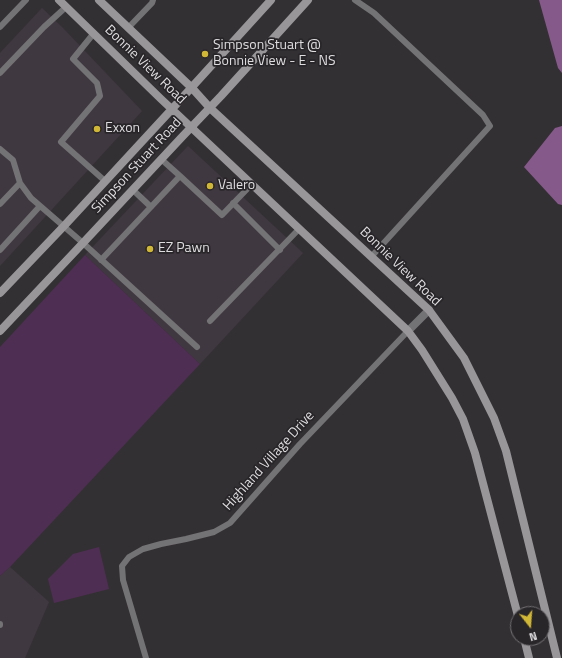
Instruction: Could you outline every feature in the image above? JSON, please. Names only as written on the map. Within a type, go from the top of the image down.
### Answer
[{"type":"main road","name":"Bonnie View Road","points":[[59,0],[172,109],[408,331],[422,350],[452,398],[463,419],[475,453],[515,606]]},
{"type":"main road","name":"Bonnie View Road","points":[[99,0],[192,88],[210,108],[429,310],[464,358],[494,418],[506,451],[557,658]]},
{"type":"main road","name":"Simpson Stuart Road","points":[[0,293],[192,88],[271,0]]},
{"type":"main road","name":"Simpson Stuart Road","points":[[0,331],[210,108],[308,0]]},
{"type":"main road","points":[[526,646],[529,658]]},
{"type":"street","points":[[408,331],[429,310]]},
{"type":"lane","points":[[0,27],[26,0]]},
{"type":"lane","points":[[128,28],[152,3],[153,0]]},
{"type":"lane","points":[[356,0],[374,13],[483,115],[490,126],[371,257]]},
{"type":"lane","points":[[0,74],[66,6]]},
{"type":"lane","points":[[94,33],[72,59],[97,83],[100,96],[61,142],[105,181]]},
{"type":"lane","points":[[0,149],[13,160],[20,183],[31,198],[84,243],[197,347]]},
{"type":"lane","points":[[161,159],[222,215],[252,184]]},
{"type":"lane","points":[[101,260],[180,176]]},
{"type":"lane","points":[[0,204],[20,183]]},
{"type":"lane","points":[[133,190],[151,207]]},
{"type":"lane","points":[[233,203],[280,250]]},
{"type":"lane","points":[[0,250],[40,206]]},
{"type":"lane","points":[[210,321],[300,229]]},
{"type":"lane","name":"Highland Village Drive","points":[[146,658],[123,580],[122,566],[129,557],[143,549],[214,532],[230,522],[300,444],[408,331]]},
{"type":"shaded area","points":[[539,0],[562,0],[562,73],[558,68]]},
{"type":"shaded area","points":[[42,8],[142,111],[0,266],[0,53]]},
{"type":"shaded area","points":[[562,126],[562,205],[558,204],[524,167],[555,128]]},
{"type":"shaded area","points":[[188,146],[303,253],[200,364],[85,255]]},
{"type":"shaded area","points":[[85,255],[200,364],[0,576],[0,347]]},
{"type":"shaded area","points":[[99,547],[109,589],[54,603],[48,579],[73,554]]},
{"type":"shaded area","points":[[10,567],[49,602],[25,658],[0,658],[0,576]]},
{"type":"place","name":"Simpson Stuart @ Bonnie View - E - NS","points":[[205,54]]},
{"type":"place","name":"Exxon","points":[[97,129]]},
{"type":"place","name":"Valero","points":[[210,186]]},
{"type":"place","name":"EZ Pawn","points":[[150,249]]}]
